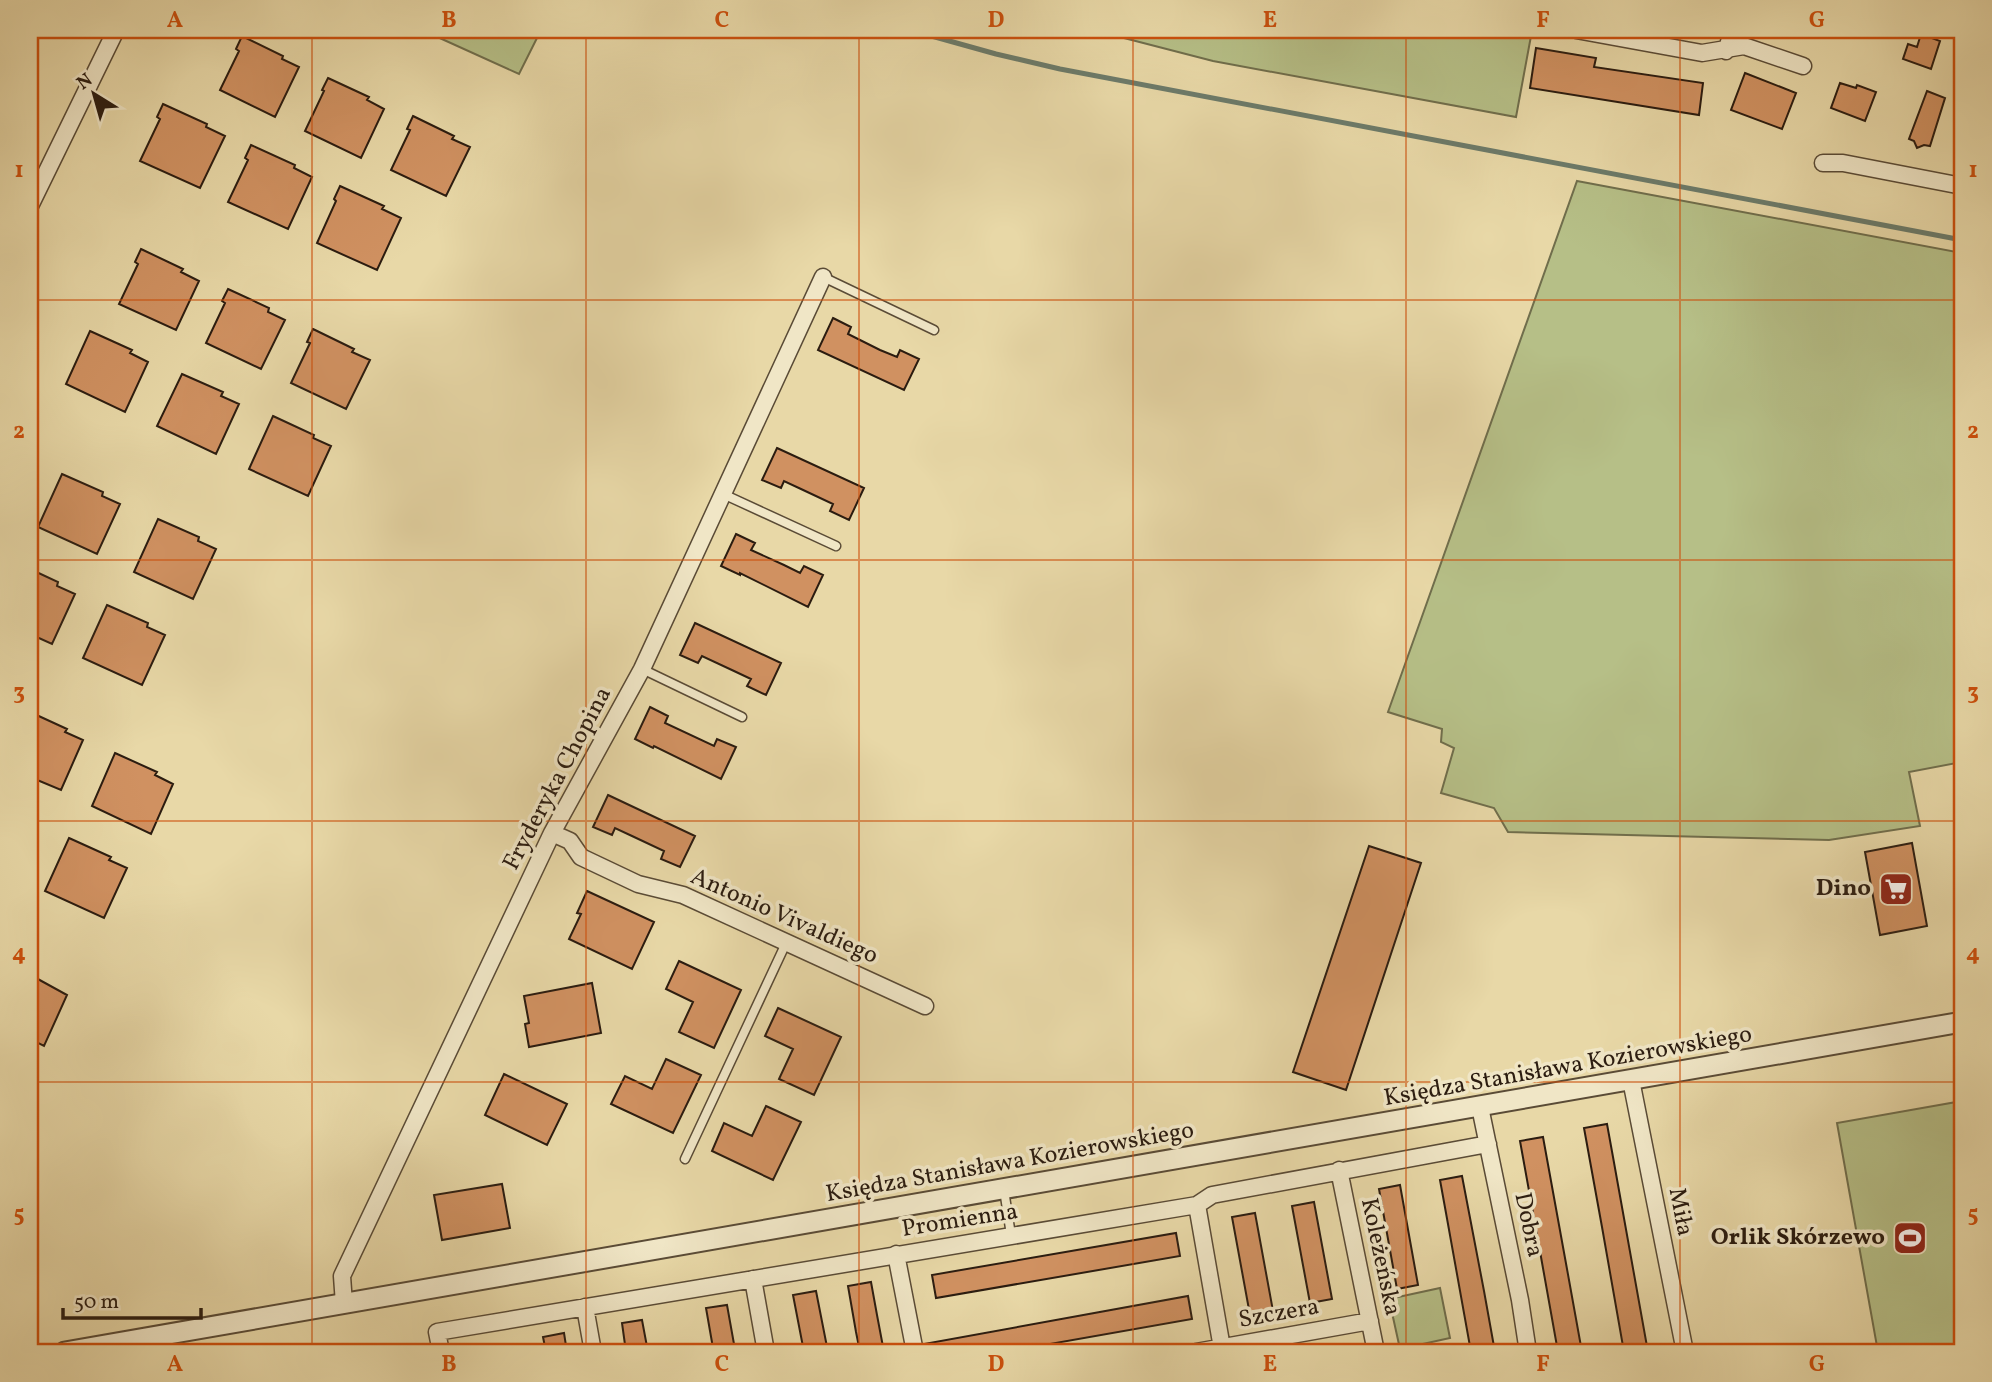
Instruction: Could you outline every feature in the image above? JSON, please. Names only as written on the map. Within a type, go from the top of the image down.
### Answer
[{"type":"street","points":[[30,206],[116,30]]},
{"type":"street","points":[[1576,30],[1702,53],[1744,46],[1803,66]]},
{"type":"street","points":[[1726,51],[1733,30]]},
{"type":"street","points":[[1823,163],[1843,163],[1962,185]]},
{"type":"street","name":"Fryderyka Chopina","points":[[344,1304],[342,1276],[552,832],[642,669],[823,277]]},
{"type":"street","name":"Antonio Vivaldiego","points":[[552,832],[570,841],[581,857],[638,884],[683,895],[925,1006]]},
{"type":"street","name":"Księdza Stanisława Kozierowskiego","points":[[65,1352],[1962,1022]]},
{"type":"street","name":"Miła","points":[[1631,1080],[1685,1352]]},
{"type":"street","name":"Dobra","points":[[1479,1107],[1520,1300],[1528,1352]]},
{"type":"street","name":"Promienna","points":[[441,1352],[437,1332],[1197,1205],[1212,1195],[1488,1144]]},
{"type":"street","name":"Koleżeńska","points":[[1339,1170],[1376,1352]]},
{"type":"street","points":[[1197,1205],[1222,1348]]},
{"type":"street","points":[[896,1254],[915,1352]]},
{"type":"street","points":[[753,1279],[766,1352]]},
{"type":"street","points":[[585,1307],[593,1352]]},
{"type":"street","name":"Szczera","points":[[1196,1352],[1370,1321]]},
{"type":"lane","points":[[823,277],[934,330]]},
{"type":"lane","points":[[723,494],[836,546]]},
{"type":"lane","points":[[642,669],[742,717]]},
{"type":"lane","points":[[685,1159],[787,942]]},
{"type":"lane","points":[[1004,1189],[1011,1235]]},
{"type":"green space","points":[[422,30],[541,30],[519,74]]},
{"type":"green space","points":[[1093,30],[1498,30],[1531,36],[1516,117],[1213,61]]},
{"type":"green space","points":[[1577,181],[1962,253],[1962,762],[1909,772],[1920,826],[1829,840],[1508,832],[1494,808],[1441,793],[1454,748],[1441,742],[1442,729],[1388,712]]},
{"type":"green space","name":"Orlik Skórzewo","points":[[1962,1101],[1962,1352],[1878,1352],[1837,1123]]},
{"type":"green space","points":[[1440,1288],[1450,1338],[1400,1349],[1389,1299]]},
{"type":"building","points":[[1921,34],[1940,41],[1931,69],[1903,59],[1908,44],[1917,47]]},
{"type":"building","points":[[242,36],[299,67],[275,117],[220,90],[239,51],[236,49]]},
{"type":"building","points":[[1536,48],[1596,58],[1594,67],[1703,83],[1699,115],[1530,88]]},
{"type":"building","points":[[1745,73],[1796,93],[1782,129],[1731,110]]},
{"type":"building","points":[[328,78],[369,97],[367,100],[384,109],[361,158],[305,131]]},
{"type":"building","points":[[1840,83],[1856,88],[1857,85],[1876,92],[1865,121],[1831,108]]},
{"type":"building","points":[[1927,91],[1945,98],[1930,146],[1917,148],[1914,141],[1909,139]]},
{"type":"building","points":[[163,104],[207,124],[206,127],[225,136],[200,188],[140,161],[160,119],[157,117]]},
{"type":"building","points":[[413,116],[470,147],[446,196],[391,170],[410,130],[407,129]]},
{"type":"building","points":[[251,145],[295,165],[294,168],[312,177],[288,229],[228,202],[248,160],[245,158]]},
{"type":"building","points":[[340,186],[384,206],[382,209],[401,218],[377,270],[317,243]]},
{"type":"building","points":[[141,249],[183,269],[181,272],[199,281],[176,330],[119,304],[138,264],[135,262]]},
{"type":"building","points":[[228,289],[269,308],[268,312],[285,320],[261,369],[206,343],[225,303],[222,301]]},
{"type":"building","points":[[833,318],[851,327],[848,334],[880,350],[897,357],[900,350],[919,359],[904,390],[818,350]]},
{"type":"building","points":[[313,329],[370,360],[346,409],[291,383],[310,343],[307,342]]},
{"type":"building","points":[[90,331],[132,350],[130,353],[148,362],[125,412],[66,384]]},
{"type":"building","points":[[182,374],[223,392],[221,396],[239,404],[216,454],[157,426]]},
{"type":"building","points":[[273,416],[331,446],[308,496],[249,469]]},
{"type":"building","points":[[777,448],[864,488],[849,520],[830,511],[833,504],[784,481],[781,488],[762,480]]},
{"type":"building","points":[[62,474],[103,492],[102,496],[120,504],[97,554],[38,527]]},
{"type":"building","points":[[158,519],[199,537],[198,541],[216,549],[193,599],[134,572]]},
{"type":"building","points":[[736,534],[755,543],[751,550],[800,573],[804,566],[823,575],[808,607],[721,566]]},
{"type":"building","points":[[30,569],[58,582],[57,586],[75,594],[52,644],[30,634]]},
{"type":"building","points":[[107,605],[148,623],[147,627],[165,635],[142,685],[83,658]]},
{"type":"building","points":[[695,623],[781,663],[766,695],[747,686],[751,679],[702,656],[698,663],[680,655]]},
{"type":"building","points":[[650,707],[668,716],[665,723],[714,746],[717,739],[736,747],[721,779],[635,739]]},
{"type":"building","points":[[30,712],[67,729],[65,732],[83,740],[61,790],[30,777]]},
{"type":"building","points":[[115,753],[157,772],[155,775],[173,784],[151,834],[92,806]]},
{"type":"building","points":[[608,795],[695,836],[680,867],[661,859],[664,851],[615,828],[612,835],[593,827]]},
{"type":"building","points":[[69,838],[111,857],[109,860],[127,868],[104,918],[45,891]]},
{"type":"building","name":"Dino","points":[[1912,843],[1927,926],[1880,935],[1865,852]]},
{"type":"building","points":[[1369,846],[1421,863],[1346,1090],[1293,1072]]},
{"type":"building","points":[[587,891],[654,922],[632,969],[569,939],[581,914],[577,913]]},
{"type":"building","points":[[679,961],[741,990],[714,1048],[679,1032],[693,1002],[666,989]]},
{"type":"building","points":[[36,978],[67,995],[44,1046],[30,1039],[30,979],[34,981]]},
{"type":"building","points":[[592,983],[601,1033],[529,1047],[525,1024],[529,1023],[524,996]]},
{"type":"building","points":[[778,1008],[841,1037],[814,1095],[779,1079],[793,1049],[765,1036]]},
{"type":"building","points":[[666,1059],[701,1075],[673,1133],[611,1104],[625,1076],[652,1089]]},
{"type":"building","points":[[504,1074],[567,1104],[547,1145],[485,1115]]},
{"type":"building","points":[[766,1106],[801,1122],[773,1180],[712,1151],[724,1123],[752,1136]]},
{"type":"building","points":[[1607,1124],[1648,1352],[1624,1352],[1584,1128]]},
{"type":"building","points":[[1543,1137],[1582,1352],[1558,1352],[1520,1141]]},
{"type":"building","points":[[1462,1176],[1495,1352],[1471,1352],[1440,1180]]},
{"type":"building","points":[[502,1184],[510,1228],[442,1240],[434,1195]]},
{"type":"building","points":[[1400,1185],[1418,1285],[1397,1289],[1379,1189]]},
{"type":"building","points":[[1314,1202],[1332,1299],[1310,1303],[1292,1206]]},
{"type":"building","points":[[1255,1213],[1273,1311],[1250,1315],[1232,1217]]},
{"type":"building","points":[[1176,1233],[1180,1256],[936,1298],[932,1275]]},
{"type":"building","points":[[871,1282],[884,1352],[860,1352],[856,1332],[848,1286]]},
{"type":"building","points":[[816,1291],[828,1352],[804,1352],[793,1295]]},
{"type":"building","points":[[1188,1296],[1192,1319],[1005,1352],[925,1352],[924,1344]]},
{"type":"building","points":[[727,1305],[734,1344],[713,1348],[706,1308]]},
{"type":"building","points":[[642,1320],[648,1352],[626,1352],[622,1323]]},
{"type":"building","points":[[564,1333],[567,1352],[546,1352],[543,1337]]},
{"type":"waterway","points":[[910,30],[1060,69],[1962,240]]},
{"type":"place","name":"Dino","points":[[1896,889]]},
{"type":"place","name":"Orlik Skórzewo","points":[[1910,1238]]}]
